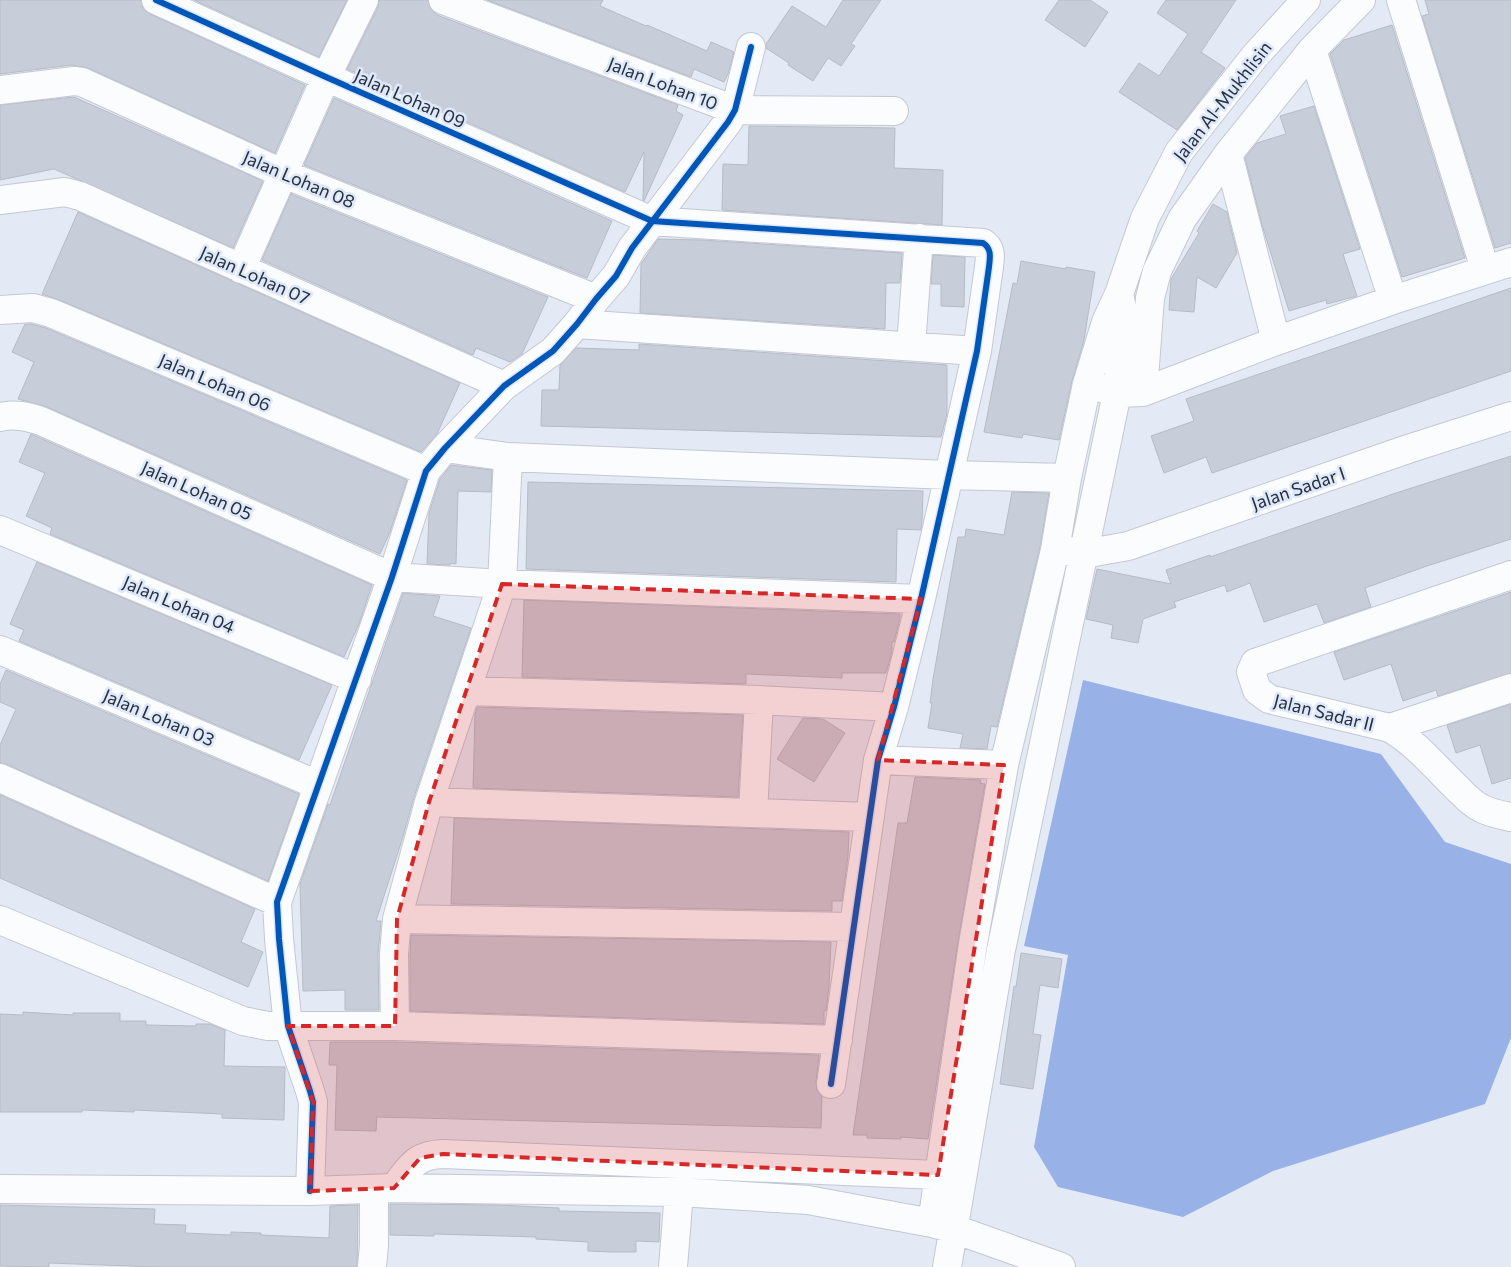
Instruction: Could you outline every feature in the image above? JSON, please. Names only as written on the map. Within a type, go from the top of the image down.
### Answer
[{"type":"street","name":"Jalan Lohan 09","points":[[156,0],[652,221]]},
{"type":"street","points":[[241,269],[326,77],[364,0]]},
{"type":"street","name":"Jalan Lohan 10","points":[[443,0],[735,110],[894,111]]},
{"type":"street","name":"Jalan Al-Mukhlisin","points":[[943,1226],[938,1175],[972,944],[1004,765],[1055,550],[1067,478],[1087,384],[1106,322],[1120,294],[1145,218],[1179,152],[1255,56],[1306,0]]},
{"type":"street","points":[[947,1267],[943,1226],[1084,552],[1130,392],[1157,271],[1182,218],[1228,154],[1312,50],[1361,0]]},
{"type":"street","points":[[1401,0],[1485,269]]},
{"type":"street","points":[[310,1191],[313,1102],[288,1026],[278,940],[277,902],[392,577],[426,471],[445,448],[504,386],[554,351],[616,276],[632,248],[728,122],[735,110],[751,47]]},
{"type":"street","points":[[1312,50],[1393,300]]},
{"type":"street","name":"Jalan Lohan 08","points":[[0,90],[74,81],[82,82],[284,174],[596,299]]},
{"type":"street","points":[[1228,154],[1276,341]]},
{"type":"street","name":"Jalan Lohan 07","points":[[0,200],[65,192],[80,196],[504,386]]},
{"type":"street","points":[[652,221],[983,242],[989,248],[991,255],[977,351],[950,475],[894,707],[878,760],[831,1084]]},
{"type":"street","points":[[911,346],[919,238]]},
{"type":"street","points":[[1087,384],[1130,392],[1393,300],[1511,262]]},
{"type":"street","points":[[1120,294],[1124,318],[1130,392]]},
{"type":"street","name":"Jalan Lohan 06","points":[[0,310],[33,308],[51,313],[426,471]]},
{"type":"street","points":[[578,324],[977,351]]},
{"type":"street","name":"Jalan Lohan 05","points":[[0,417],[12,415],[40,421],[392,577]]},
{"type":"street","name":"Jalan Sadar I","points":[[1055,550],[1094,552],[1119,548],[1511,416]]},
{"type":"street","points":[[445,448],[508,457],[1067,478]]},
{"type":"street","points":[[395,1026],[394,954],[397,919],[429,802],[502,584],[508,457]]},
{"type":"street","name":"Jalan Lohan 04","points":[[0,530],[357,678]]},
{"type":"street","name":"Jalan Sadar II","points":[[1508,815],[1479,807],[1420,750],[1390,728],[1269,699],[1254,686],[1251,672],[1255,663],[1511,575]]},
{"type":"street","points":[[392,577],[502,584],[921,599]]},
{"type":"street","name":"Jalan Lohan 03","points":[[0,650],[318,785]]},
{"type":"street","points":[[1390,728],[1511,688]]},
{"type":"street","points":[[466,691],[759,700],[894,707]]},
{"type":"street","points":[[753,813],[759,700]]},
{"type":"street","points":[[878,760],[1004,765]]},
{"type":"street","points":[[0,778],[277,902]]},
{"type":"street","points":[[429,802],[870,817]]},
{"type":"street","points":[[397,919],[853,928]]},
{"type":"street","points":[[0,920],[243,1021],[268,1026],[395,1026],[838,1040]]},
{"type":"street","points":[[972,944],[1001,950]]},
{"type":"street","points":[[372,1267],[384,1189],[420,1158],[431,1155],[938,1175]]},
{"type":"street","points":[[0,1189],[310,1191],[384,1189],[679,1192],[808,1200],[943,1226],[1061,1267]]},
{"type":"street","points":[[672,1267],[679,1192]]},
{"type":"highlighted area","points":[[502,584],[921,599],[878,760],[1004,765],[938,1175],[443,1154],[420,1158],[394,1188],[310,1191],[313,1102],[288,1026],[395,1026],[397,919],[429,802]]},
{"type":"water","points":[[1083,680],[1381,754],[1445,842],[1511,864],[1511,1038],[1485,1104],[1273,1171],[1183,1217],[1058,1187],[1034,1147],[1068,955],[1024,946]]},
{"type":"building","points":[[0,0],[141,0],[143,9],[150,14],[305,85],[275,153],[88,68],[72,65],[0,74]]},
{"type":"building","points":[[194,0],[347,0],[319,57]]},
{"type":"building","points":[[379,0],[428,0],[431,9],[437,15],[678,105],[676,111],[683,115],[644,201],[644,152],[625,192],[347,69],[378,7]]},
{"type":"building","points":[[487,0],[603,0],[600,6],[707,51],[711,42],[734,52],[724,82],[694,69],[691,77]]},
{"type":"building","points":[[843,0],[881,0],[851,44],[855,46],[841,66],[828,58],[813,81],[766,48],[766,44],[792,6],[826,27]]},
{"type":"building","points":[[1059,0],[1090,0],[1108,12],[1085,47],[1045,20]]},
{"type":"building","points":[[1166,0],[1236,0],[1201,52],[1225,68],[1177,130],[1119,92],[1139,63],[1159,76],[1188,34],[1157,13]]},
{"type":"building","points":[[1425,0],[1511,0],[1511,243],[1495,248],[1422,16],[1429,14]]},
{"type":"building","points":[[1392,25],[1465,258],[1402,277],[1330,54],[1344,40]]},
{"type":"building","points":[[74,97],[263,181],[233,248],[54,169],[0,180],[0,105]]},
{"type":"building","points":[[334,98],[612,221],[587,278],[304,165]]},
{"type":"building","points":[[1314,106],[1360,249],[1343,254],[1357,296],[1327,304],[1326,300],[1289,311],[1262,225],[1245,158],[1257,143],[1286,134],[1280,116]]},
{"type":"building","points":[[749,126],[895,128],[894,168],[943,170],[942,225],[722,210],[723,164],[748,165]]},
{"type":"building","points":[[291,194],[548,297],[522,354],[510,362],[476,348],[473,355],[262,260]]},
{"type":"building","points":[[1213,204],[1227,212],[1237,253],[1216,288],[1197,277],[1194,312],[1169,310],[1171,279],[1199,233],[1197,231]]},
{"type":"building","points":[[78,212],[460,383],[437,434],[421,452],[42,294]]},
{"type":"building","points":[[658,239],[702,240],[902,253],[900,283],[886,283],[885,329],[640,313],[641,264]]},
{"type":"building","points":[[933,255],[965,257],[964,307],[941,306],[941,284],[931,284]]},
{"type":"building","points":[[1021,261],[1095,272],[1084,340],[1072,381],[1059,440],[1023,434],[1022,438],[984,432],[1013,283],[1017,284]]},
{"type":"building","points":[[1511,288],[1511,371],[1212,473],[1206,457],[1164,473],[1151,436],[1194,421],[1186,399]]},
{"type":"building","points":[[25,324],[46,328],[407,480],[390,532],[380,554],[47,407],[18,399],[34,362],[12,352]]},
{"type":"building","points":[[639,344],[947,365],[947,414],[941,437],[541,426],[542,390],[559,390],[560,365],[576,348],[639,350]]},
{"type":"building","points":[[31,434],[372,585],[359,624],[344,657],[50,534],[52,528],[26,516],[45,473],[19,462]]},
{"type":"building","points":[[1511,456],[1511,539],[1365,588],[1371,607],[1324,623],[1317,604],[1264,622],[1250,583],[1227,592],[1225,585],[1174,602],[1176,607],[1143,619],[1138,643],[1111,638],[1113,625],[1086,619],[1097,569],[1171,584],[1166,570]]},
{"type":"building","points":[[451,465],[492,470],[491,492],[458,491],[456,564],[427,564],[429,513],[440,479]]},
{"type":"building","points":[[528,482],[923,491],[922,522],[921,530],[897,529],[896,582],[526,569]]},
{"type":"building","points":[[1012,492],[1049,493],[1040,547],[997,727],[991,726],[987,749],[960,748],[963,734],[928,728],[933,679],[958,537],[965,537],[966,529],[1004,535]]},
{"type":"building","points":[[37,562],[332,685],[299,760],[19,641],[24,630],[10,624]]},
{"type":"building","points":[[1511,592],[1511,673],[1438,696],[1436,690],[1403,701],[1391,664],[1344,680],[1334,652]]},
{"type":"building","points":[[403,593],[440,596],[433,616],[471,628],[414,797],[376,921],[381,921],[378,954],[379,1010],[345,1010],[345,990],[303,991],[300,884],[328,804],[330,805]]},
{"type":"building","points":[[524,600],[900,614],[900,618],[894,642],[892,642],[892,652],[886,673],[842,673],[842,678],[746,674],[746,684],[522,677]]},
{"type":"building","points":[[6,670],[299,794],[268,881],[6,764],[0,763],[0,745],[16,709],[0,702],[0,684]]},
{"type":"building","points":[[1511,704],[1511,778],[1492,784],[1480,745],[1456,753],[1447,725]]},
{"type":"building","points":[[477,707],[743,715],[738,797],[473,788],[475,715]]},
{"type":"building","points":[[803,718],[823,719],[845,733],[814,782],[777,759]]},
{"type":"building","points":[[915,777],[981,780],[980,783],[985,784],[958,942],[928,1139],[901,1137],[901,1139],[867,1138],[867,1135],[853,1135],[898,823],[907,823]]},
{"type":"building","points":[[0,795],[255,909],[241,942],[263,952],[248,987],[0,878]]},
{"type":"building","points":[[454,818],[849,832],[842,901],[832,901],[832,911],[451,904]]},
{"type":"building","points":[[411,935],[831,942],[829,986],[826,1011],[824,1011],[824,1024],[410,1011]]},
{"type":"building","points":[[1021,953],[1062,959],[1058,988],[1040,985],[1033,1034],[1041,1035],[1033,1089],[1000,1084],[1014,986],[1016,987]]},
{"type":"building","points":[[23,1012],[73,1015],[73,1013],[120,1013],[120,1021],[146,1021],[146,1025],[196,1026],[196,1024],[210,1024],[225,1030],[224,1066],[285,1067],[284,1120],[222,1118],[222,1114],[134,1110],[134,1112],[82,1110],[82,1112],[0,1112],[0,1014],[23,1015]]},
{"type":"building","points":[[330,1042],[395,1042],[819,1055],[816,1082],[817,1090],[822,1097],[821,1128],[377,1117],[376,1131],[335,1130],[337,1065],[329,1065]]},
{"type":"building","points":[[390,1204],[500,1205],[559,1208],[559,1211],[660,1213],[659,1242],[636,1241],[636,1252],[611,1252],[588,1251],[588,1242],[536,1239],[536,1237],[434,1234],[434,1236],[390,1235]]},
{"type":"building","points":[[0,1205],[155,1209],[154,1224],[186,1225],[185,1233],[231,1235],[231,1232],[261,1233],[261,1235],[329,1238],[330,1206],[358,1205],[357,1267],[156,1267],[49,1263],[49,1267],[0,1266]]},
{"type":"cycle path","points":[[156,0],[652,221],[983,243],[988,248],[990,253],[989,263],[977,351],[921,599],[894,707],[878,760],[831,1084]]},
{"type":"cycle path","points":[[310,1191],[313,1102],[288,1026],[277,902],[392,577],[426,471],[445,448],[504,386],[553,351],[616,276],[632,248],[728,122],[735,110],[751,47]]}]
